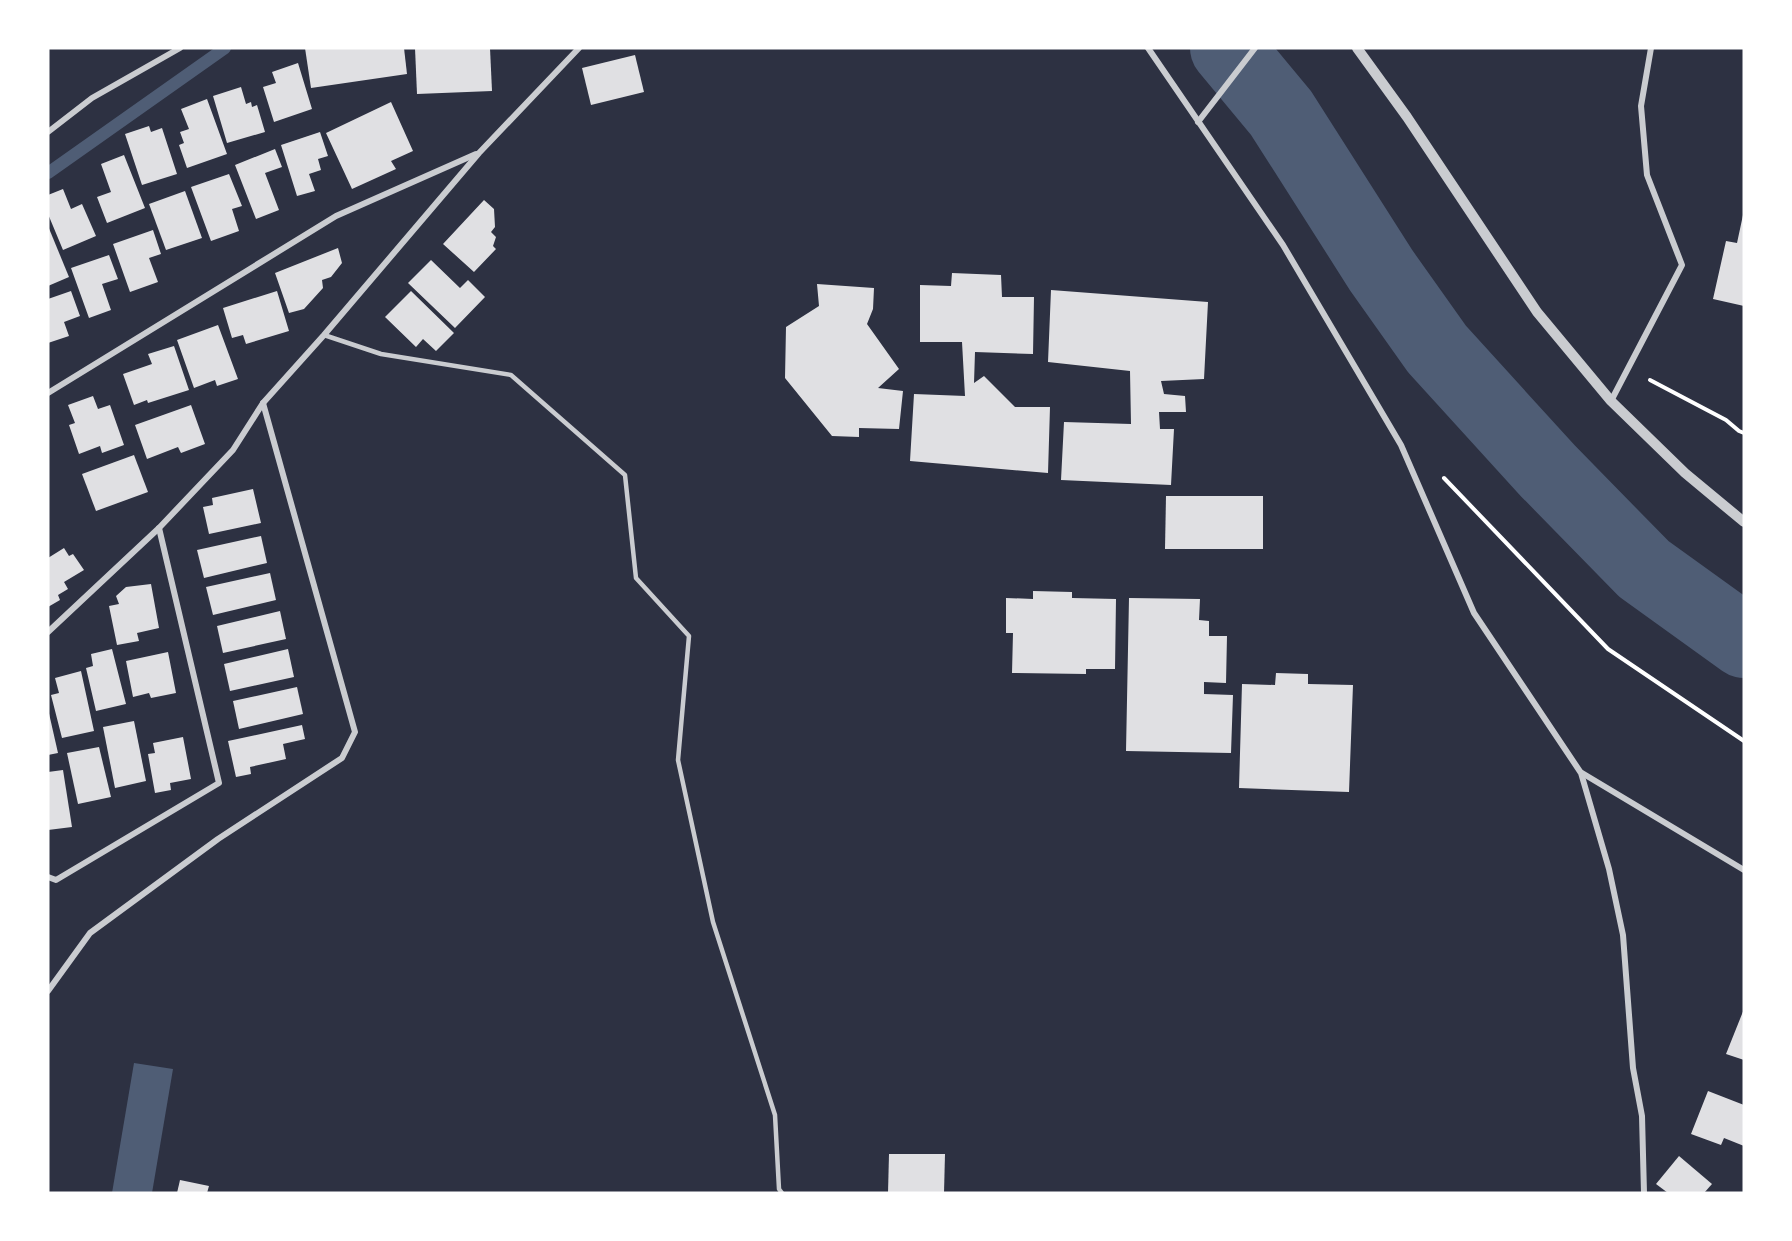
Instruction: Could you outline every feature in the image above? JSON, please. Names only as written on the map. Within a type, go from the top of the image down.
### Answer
[{"type":"street","points":[[48,132],[92,98],[180,48]]},
{"type":"street","points":[[48,632],[159,528],[233,450],[263,403],[479,153],[579,48]]},
{"type":"street","points":[[1149,48],[1283,245],[1401,445],[1474,613],[1581,773],[1609,869],[1623,935],[1633,1068],[1642,1116],[1644,1193]]},
{"type":"street","points":[[1198,122],[1255,48]]},
{"type":"street","points":[[1356,48],[1407,117],[1537,312],[1611,401],[1685,473],[1744,522]]},
{"type":"street","points":[[1611,401],[1682,265],[1647,175],[1641,106],[1651,48]]},
{"type":"street","points":[[48,393],[336,216],[479,153]]},
{"type":"street","points":[[48,991],[90,933],[218,839],[342,758],[355,732],[263,403]]},
{"type":"street","points":[[48,877],[56,880],[219,783],[159,528]]},
{"type":"street","points":[[1581,773],[1744,870]]},
{"type":"lane","points":[[324,335],[381,354],[511,375],[625,475],[636,578],[689,636],[678,760],[713,922],[775,1115],[779,1189],[782,1193]]},
{"type":"path","points":[[1630,366],[1657,386],[1726,420],[1744,433]]},
{"type":"path","points":[[1401,445],[1428,461],[1608,650],[1744,741]]},
{"type":"water","points":[[134,1063],[173,1069],[152,1193],[112,1193]]},
{"type":"building","points":[[305,48],[404,48],[407,74],[311,88]]},
{"type":"building","points":[[415,48],[490,48],[492,91],[417,94]]},
{"type":"building","points":[[635,55],[644,92],[591,105],[582,68]]},
{"type":"building","points":[[298,63],[312,109],[274,122],[263,87],[276,83],[272,72]]},
{"type":"building","points":[[241,87],[246,104],[251,102],[252,107],[257,105],[265,132],[227,143],[213,96]]},
{"type":"building","points":[[207,99],[227,154],[187,168],[179,145],[184,143],[180,132],[189,129],[181,109]]},
{"type":"building","points":[[391,102],[413,151],[391,161],[396,169],[352,189],[326,133]]},
{"type":"building","points":[[149,126],[151,132],[162,128],[177,174],[142,185],[125,134]]},
{"type":"building","points":[[320,132],[328,156],[318,159],[321,170],[309,174],[315,191],[297,196],[281,145]]},
{"type":"building","points":[[275,149],[282,167],[265,173],[279,210],[256,219],[235,165]]},
{"type":"building","points":[[124,155],[145,208],[107,223],[97,197],[111,192],[101,164]]},
{"type":"building","points":[[229,174],[242,206],[232,209],[239,231],[211,241],[191,187]]},
{"type":"building","points":[[63,189],[71,209],[82,204],[96,236],[63,250],[48,214],[48,195]]},
{"type":"building","points":[[185,191],[202,238],[166,250],[149,204]]},
{"type":"building","points":[[484,200],[494,209],[495,227],[491,232],[496,237],[493,246],[496,249],[474,272],[443,244]]},
{"type":"building","points":[[1743,215],[1744,306],[1713,299],[1726,241],[1737,243]]},
{"type":"building","points":[[48,226],[69,277],[48,286]]},
{"type":"building","points":[[153,230],[161,254],[149,258],[158,282],[130,292],[113,244]]},
{"type":"building","points":[[338,248],[342,263],[331,277],[322,280],[323,288],[304,309],[289,313],[275,273]]},
{"type":"building","points":[[109,255],[118,279],[102,284],[111,310],[89,318],[71,268]]},
{"type":"building","points":[[431,260],[460,288],[468,280],[485,297],[455,328],[408,283]]},
{"type":"building","points":[[952,273],[1001,275],[1002,297],[1034,297],[1033,354],[975,352],[974,383],[984,376],[1015,407],[1050,407],[1048,473],[910,461],[914,394],[965,396],[962,342],[920,342],[920,285],[951,286]]},
{"type":"building","points":[[817,284],[874,288],[873,309],[867,324],[899,369],[878,388],[903,391],[899,429],[859,428],[859,437],[832,436],[785,378],[786,327],[819,306]]},
{"type":"building","points":[[1051,290],[1208,302],[1204,379],[1161,381],[1164,394],[1185,396],[1186,412],[1159,412],[1160,429],[1174,429],[1171,485],[1061,480],[1064,422],[1131,424],[1130,371],[1048,362]]},
{"type":"building","points":[[71,291],[80,316],[64,322],[69,336],[48,343],[48,299]]},
{"type":"building","points":[[277,291],[289,331],[246,344],[243,335],[232,338],[223,308]]},
{"type":"building","points":[[411,291],[454,333],[436,351],[423,339],[416,347],[385,317]]},
{"type":"building","points":[[218,325],[238,379],[217,386],[215,380],[194,388],[177,340]]},
{"type":"building","points":[[174,346],[189,390],[134,405],[123,374],[152,364],[148,354]]},
{"type":"building","points":[[93,396],[98,409],[110,405],[124,445],[102,453],[100,446],[79,454],[69,425],[75,423],[68,405]]},
{"type":"building","points":[[191,405],[205,444],[181,453],[178,447],[147,459],[135,425]]},
{"type":"building","points":[[134,455],[148,492],[96,511],[82,474]]},
{"type":"building","points":[[253,489],[261,523],[209,534],[203,507],[213,505],[212,498]]},
{"type":"building","points":[[1166,496],[1263,496],[1263,549],[1165,549]]},
{"type":"building","points":[[261,536],[267,563],[204,578],[197,550]]},
{"type":"building","points":[[64,548],[69,556],[73,554],[84,570],[64,582],[68,589],[58,595],[60,600],[48,607],[48,558]]},
{"type":"building","points":[[270,573],[276,600],[213,615],[206,587]]},
{"type":"building","points":[[151,584],[159,628],[137,633],[139,641],[117,645],[109,606],[119,604],[116,596],[126,587]]},
{"type":"building","points":[[1033,591],[1072,592],[1072,598],[1116,599],[1115,669],[1086,669],[1086,674],[1012,673],[1013,633],[1006,633],[1006,598],[1033,599]]},
{"type":"building","points":[[1129,598],[1200,599],[1199,620],[1209,621],[1209,636],[1227,636],[1226,683],[1204,682],[1204,694],[1233,695],[1231,753],[1126,751]]},
{"type":"building","points":[[280,611],[286,639],[223,653],[217,626]]},
{"type":"building","points":[[112,649],[126,704],[96,711],[86,668],[93,666],[91,654]]},
{"type":"building","points":[[288,649],[294,677],[230,691],[224,664]]},
{"type":"building","points":[[168,652],[176,693],[151,698],[149,693],[133,697],[126,661]]},
{"type":"building","points":[[81,671],[94,731],[62,738],[51,695],[59,693],[55,678]]},
{"type":"building","points":[[1276,673],[1308,674],[1308,684],[1353,685],[1349,792],[1239,788],[1242,684],[1275,685]]},
{"type":"building","points":[[297,687],[303,714],[239,729],[233,701]]},
{"type":"building","points":[[48,709],[58,753],[48,755]]},
{"type":"building","points":[[134,721],[146,781],[115,788],[103,727]]},
{"type":"building","points":[[302,725],[305,739],[283,744],[286,759],[250,767],[251,774],[236,777],[228,741]]},
{"type":"building","points":[[183,737],[191,779],[170,783],[171,790],[155,793],[148,754],[155,753],[153,743]]},
{"type":"building","points":[[99,747],[111,797],[78,804],[67,753]]},
{"type":"building","points":[[63,770],[72,827],[48,830],[48,772]]},
{"type":"building","points":[[1744,1009],[1744,1060],[1726,1054]]},
{"type":"building","points":[[1708,1091],[1744,1105],[1744,1146],[1724,1138],[1721,1145],[1691,1134]]},
{"type":"building","points":[[889,1154],[945,1154],[944,1193],[888,1193]]},
{"type":"building","points":[[1679,1156],[1712,1184],[1704,1193],[1668,1193],[1656,1184]]},
{"type":"building","points":[[180,1180],[209,1186],[207,1193],[177,1193]]},
{"type":"waterway","points":[[48,173],[225,48]]},
{"type":"waterway","points":[[1227,48],[1281,113],[1381,270],[1437,349],[1548,471],[1644,569],[1744,641]]}]
